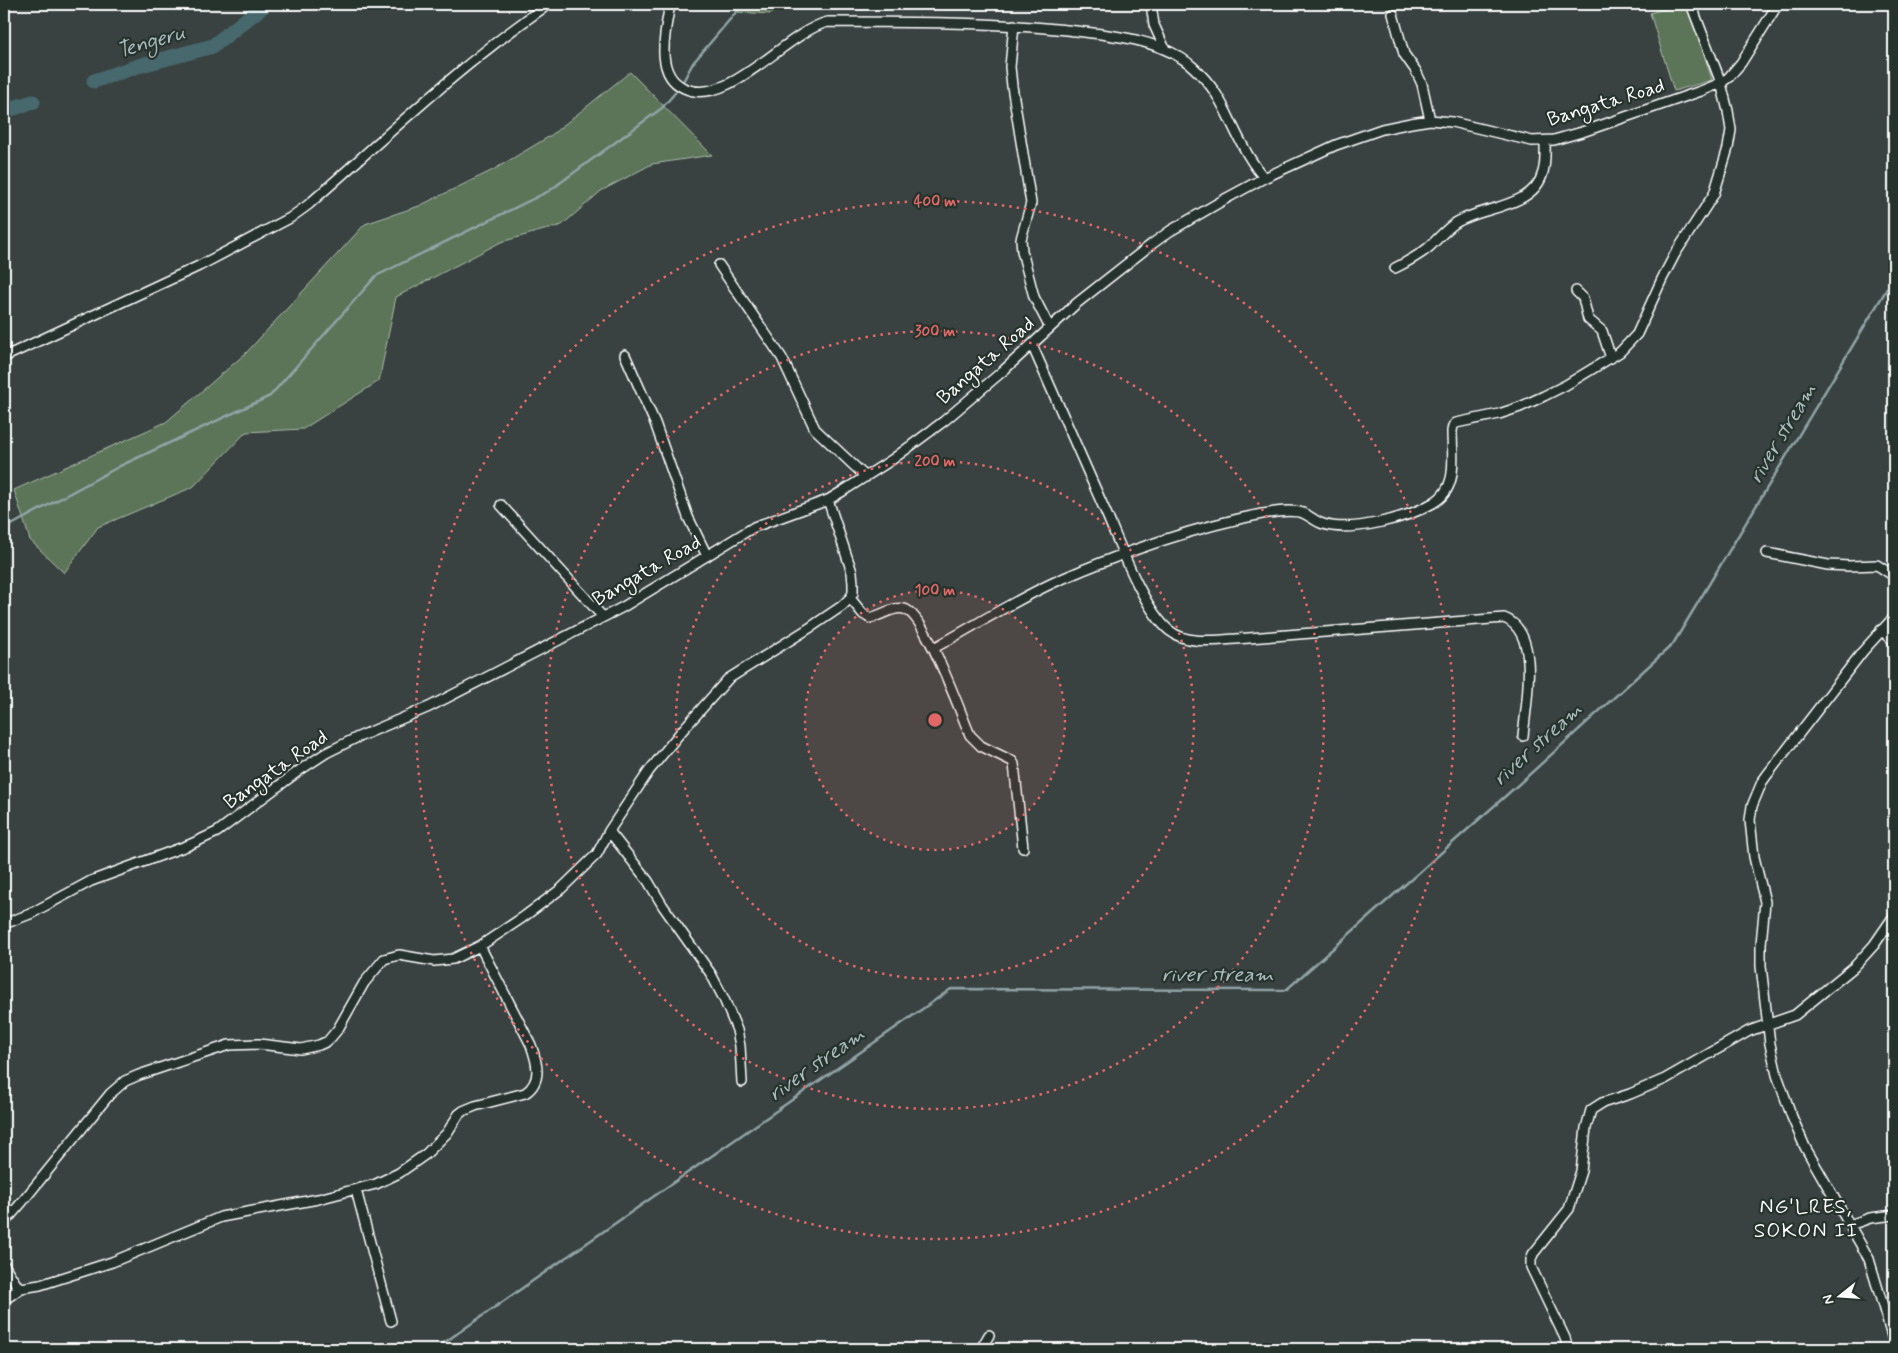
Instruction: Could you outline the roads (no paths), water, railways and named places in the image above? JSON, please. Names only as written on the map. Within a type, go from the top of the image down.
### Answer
[{"type":"street","points":[[4,357],[199,266],[290,218],[490,45],[548,4]]},
{"type":"street","points":[[670,4],[663,50],[665,63],[673,79],[680,87],[693,92],[711,91],[725,86],[765,61],[806,31],[818,24],[828,22],[1014,25],[1116,36],[1165,49],[1192,65],[1216,92],[1246,152],[1264,178]]},
{"type":"street","points":[[1151,4],[1154,25],[1165,49]]},
{"type":"street","points":[[934,648],[1055,582],[1196,530],[1263,514],[1292,511],[1303,513],[1323,524],[1350,526],[1375,524],[1431,504],[1444,496],[1451,482],[1452,431],[1456,423],[1499,414],[1520,407],[1566,385],[1611,358],[1629,344],[1637,334],[1675,254],[1714,194],[1723,166],[1730,130],[1728,111],[1721,82],[1691,4]]},
{"type":"street","name":"Bangata Road","points":[[4,924],[30,914],[91,881],[189,845],[217,832],[326,753],[429,707],[643,596],[754,526],[828,500],[893,459],[944,421],[1032,345],[1077,303],[1170,231],[1264,178],[1336,145],[1396,126],[1430,120],[1452,122],[1525,140],[1545,141],[1582,132],[1701,91],[1729,77],[1741,63],[1778,4]]},
{"type":"street","points":[[1393,14],[1404,54],[1416,71],[1422,84],[1430,120]]},
{"type":"street","points":[[1014,25],[1010,67],[1031,203],[1021,239],[1022,251],[1034,296],[1050,328]]},
{"type":"street","points":[[1395,268],[1409,262],[1454,224],[1465,218],[1518,200],[1532,190],[1543,174],[1545,141]]},
{"type":"street","points":[[719,264],[782,358],[815,429],[866,477]]},
{"type":"street","points":[[1576,291],[1583,298],[1588,319],[1602,331],[1611,358]]},
{"type":"street","points":[[1032,345],[1125,555],[1158,618],[1170,631],[1180,637],[1196,640],[1236,640],[1504,618],[1512,621],[1522,634],[1527,650],[1523,736]]},
{"type":"street","points":[[624,355],[655,423],[688,518],[707,556]]},
{"type":"street","points":[[4,1223],[110,1094],[125,1082],[163,1065],[229,1045],[259,1044],[301,1049],[319,1045],[328,1040],[338,1029],[364,983],[384,959],[399,955],[434,960],[445,960],[462,956],[480,946],[561,889],[597,854],[609,831],[664,753],[728,679],[811,627],[842,606],[850,598],[854,583],[852,572],[828,500]]},
{"type":"street","points":[[501,505],[603,617]]},
{"type":"street","points":[[1767,553],[1828,564],[1882,566],[1894,576]]},
{"type":"street","points":[[850,598],[863,614],[870,618],[895,609],[903,608],[908,610],[924,630],[934,648],[970,735],[981,746],[1012,761],[1014,764],[1022,848]]},
{"type":"street","points":[[1894,617],[1863,650],[1762,782],[1752,806],[1750,820],[1752,848],[1765,902],[1761,966],[1767,1024],[1777,1075],[1792,1118],[1823,1180],[1850,1225],[1872,1268],[1894,1343]]},
{"type":"street","points":[[1881,630],[1894,641]]},
{"type":"street","points":[[609,831],[648,881],[663,906],[711,974],[737,1030],[742,1082]]},
{"type":"street","points":[[1568,1349],[1565,1338],[1531,1267],[1531,1260],[1533,1254],[1569,1209],[1581,1171],[1589,1113],[1602,1103],[1630,1094],[1665,1079],[1735,1038],[1767,1024],[1795,1015],[1848,972],[1874,945],[1894,916]]},
{"type":"street","points":[[4,1300],[20,1288],[40,1285],[112,1262],[221,1217],[356,1190],[394,1176],[426,1154],[447,1133],[463,1111],[525,1093],[537,1078],[531,1045],[480,946]]},
{"type":"street","points":[[356,1190],[391,1321]]},
{"type":"street","points":[[1850,1225],[1870,1218],[1894,1215]]},
{"type":"street","points":[[4,1265],[20,1288]]},
{"type":"street","points":[[981,1349],[989,1335]]},
{"type":"waterway","name":"Tengeru","points":[[94,81],[138,66],[213,46],[266,4]]},
{"type":"waterway","points":[[4,529],[120,466],[270,396],[376,276],[549,191],[662,108],[680,87],[693,63],[743,4]]},
{"type":"waterway","name":"Tengeru","points":[[4,111],[33,102]]},
{"type":"waterway","name":"river stream","points":[[435,1349],[951,989],[1286,990],[1519,784],[1673,644],[1894,277]]},
{"type":"district","name":"NG'LRES, SOKON II","points":[[1806,1219]]}]
